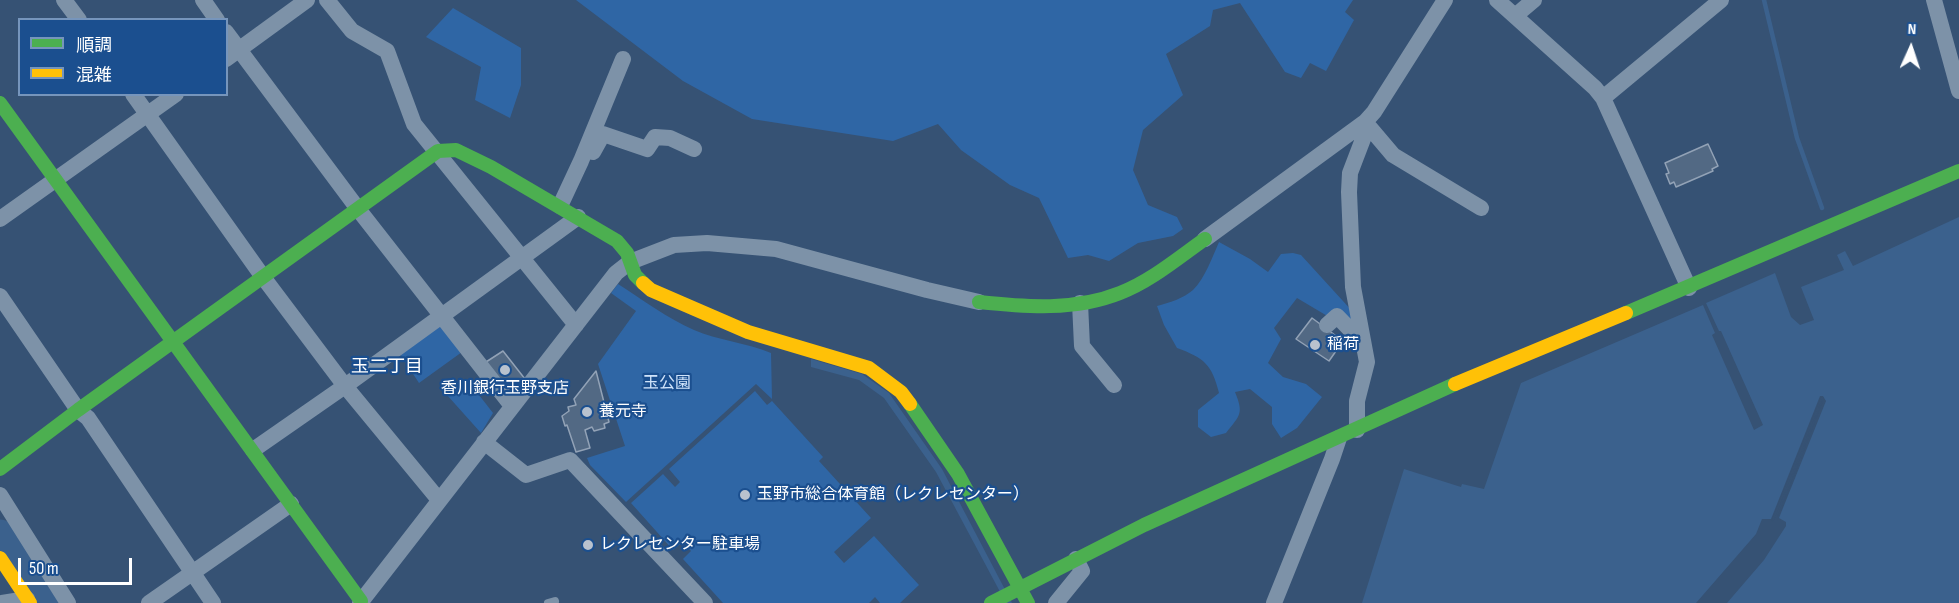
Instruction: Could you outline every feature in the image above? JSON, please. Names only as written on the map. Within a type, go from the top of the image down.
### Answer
[{"type":"street","points":[[64,0],[78,18]]},
{"type":"street","points":[[203,0],[216,18]]},
{"type":"street","points":[[233,54],[307,0]]},
{"type":"street","points":[[327,0],[352,31],[387,51],[414,124],[576,325]]},
{"type":"street","points":[[0,103],[253,450],[360,602],[616,273],[630,262],[674,245],[707,243],[776,249],[980,302],[1022,306],[1080,303],[1120,293],[1145,280],[1205,239],[1365,122],[1374,112],[1445,0]]},
{"type":"street","points":[[1497,0],[1595,88],[1603,98],[1689,288]]},
{"type":"street","points":[[1515,16],[1534,0]]},
{"type":"street","points":[[1603,98],[1721,0]]},
{"type":"street","points":[[1934,0],[1959,91]]},
{"type":"street","points":[[228,38],[233,54],[512,406]]},
{"type":"street","points":[[560,206],[585,152],[622,59]]},
{"type":"street","points":[[134,96],[263,277],[345,386],[439,500]]},
{"type":"street","points":[[0,219],[173,96]]},
{"type":"street","points":[[1365,122],[1393,155],[1481,208]]},
{"type":"street","points":[[1357,430],[1357,401],[1366,362],[1353,288],[1349,192],[1350,173],[1363,139],[1365,122]]},
{"type":"street","points":[[585,152],[591,154],[603,134],[647,149],[655,136],[670,138],[694,149]]},
{"type":"street","points":[[0,469],[78,410],[438,151],[456,150],[560,206],[617,241],[627,253],[635,275],[651,290],[748,332],[869,368],[887,380],[901,392],[958,474],[1005,596]]},
{"type":"street","points":[[1005,596],[1144,525],[1479,373],[1689,288],[1959,171]]},
{"type":"street","points":[[253,450],[578,217]]},
{"type":"street","points":[[0,296],[78,410],[88,418],[213,603]]},
{"type":"street","points":[[1080,303],[1082,346],[1114,385]]},
{"type":"street","points":[[1327,325],[1337,316],[1363,343]]},
{"type":"street","points":[[1274,603],[1332,459],[1338,438]]},
{"type":"street","points":[[484,442],[526,475],[570,460],[705,603]]},
{"type":"street","points":[[0,495],[68,603]]},
{"type":"street","points":[[149,603],[291,504]]},
{"type":"street","points":[[0,558],[28,601],[2,603]]},
{"type":"street","points":[[1056,603],[1082,571],[1076,559]]},
{"type":"street","points":[[1005,596],[1028,603]]},
{"type":"green space","points":[[576,0],[1353,0],[1345,12],[1354,20],[1326,71],[1310,63],[1301,78],[1285,72],[1240,3],[1213,10],[1210,26],[1166,54],[1183,95],[1143,130],[1133,170],[1148,205],[1177,217],[1183,229],[1173,236],[1138,243],[1109,261],[1088,255],[1068,258],[1039,198],[1010,185],[961,150],[938,124],[893,141],[752,119],[683,81]]},
{"type":"green space","points":[[453,8],[521,48],[521,85],[510,118],[475,100],[481,67],[426,37]]},
{"type":"green space","points":[[1219,242],[1268,272],[1281,254],[1301,255],[1353,312],[1355,327],[1329,317],[1297,298],[1274,328],[1281,339],[1268,363],[1283,377],[1306,384],[1322,397],[1297,428],[1281,438],[1272,424],[1272,407],[1250,389],[1235,392],[1240,410],[1235,422],[1226,433],[1211,437],[1198,427],[1198,410],[1219,393],[1216,383],[1206,363],[1177,348],[1164,325],[1157,306],[1176,300],[1193,290],[1205,274]]},
{"type":"green space","name":"玉公園","points":[[618,284],[694,330],[771,353],[772,399],[756,384],[626,502],[590,465],[587,458],[625,446],[598,364],[636,311],[611,293]]},
{"type":"green space","points":[[442,324],[462,352],[419,383],[400,354]]},
{"type":"green space","points":[[469,382],[493,413],[481,433],[447,395]]},
{"type":"green space","name":"玉野市総合体育館（レクレセンター）","points":[[755,391],[767,405],[772,401],[823,457],[819,461],[871,518],[834,552],[844,563],[874,536],[919,585],[900,603],[880,603],[875,597],[869,603],[723,603],[683,559],[691,551],[683,542],[673,550],[631,503],[663,474],[675,487],[680,482],[669,469]]},
{"type":"shaded area","points":[[1959,217],[1959,603],[1727,603],[1764,560],[1786,526],[1786,522],[1779,518],[1826,401],[1823,396],[1820,396],[1771,519],[1762,519],[1756,534],[1696,603],[1362,603],[1404,469],[1461,487],[1462,484],[1484,489],[1521,383],[1703,305],[1715,333],[1712,335],[1754,430],[1763,425],[1706,303],[1775,273],[1791,317],[1800,325],[1814,320],[1801,287],[1844,270],[1837,255],[1845,251],[1853,266]]},
{"type":"shaded area","points":[[811,359],[862,374],[889,393],[942,469],[1012,603],[1006,603],[936,472],[884,398],[859,380],[811,367]]},
{"type":"pier","points":[[1821,397],[1824,398],[1777,521],[1822,399],[1774,520],[1771,522]]},
{"type":"building","points":[[1708,144],[1718,166],[1712,169],[1713,171],[1676,187],[1674,182],[1670,184],[1665,163]]},
{"type":"building","points":[[1312,318],[1343,341],[1329,361],[1296,339]]},
{"type":"building","name":"香川銀行玉野支店","points":[[503,351],[525,379],[510,394],[486,362]]},
{"type":"building","name":"養元寺","points":[[596,371],[609,422],[604,424],[605,428],[594,431],[592,427],[585,430],[590,448],[576,452],[562,416],[569,411],[568,407],[576,405],[574,399]]},
{"type":"waterway","points":[[1764,0],[1797,138],[1822,208]]},
{"type":"waterway","points":[[0,533],[45,603]]},
{"type":"traffic: fast","points":[[0,103],[361,601]]},
{"type":"traffic: fast","points":[[0,469],[78,410],[438,151],[456,150],[491,167],[617,241],[627,253],[635,275],[643,283]]},
{"type":"traffic: fast","points":[[1626,313],[1959,171]]},
{"type":"traffic: fast","points":[[979,302],[1050,306],[1103,299],[1143,282],[1205,239]]},
{"type":"traffic: fast","points":[[991,603],[1144,525],[1455,384]]},
{"type":"traffic: fast","points":[[910,404],[958,474],[1028,603]]},
{"type":"traffic: slow","points":[[643,283],[651,290],[748,332],[869,368],[901,392],[910,404]]},
{"type":"traffic: slow","points":[[1455,384],[1626,313]]},
{"type":"traffic: slow","points":[[0,558],[30,603]]},
{"type":"place","name":"稲荷","points":[[1315,345]]},
{"type":"place","name":"香川銀行玉野支店","points":[[505,370]]},
{"type":"place","name":"養元寺","points":[[587,412]]},
{"type":"place","name":"玉野市総合体育館（レクレセンター）","points":[[745,495]]},
{"type":"place","name":"レクレセンター駐車場","points":[[588,545]]},
{"type":"district","name":"玉二丁目","points":[[387,367]]}]
